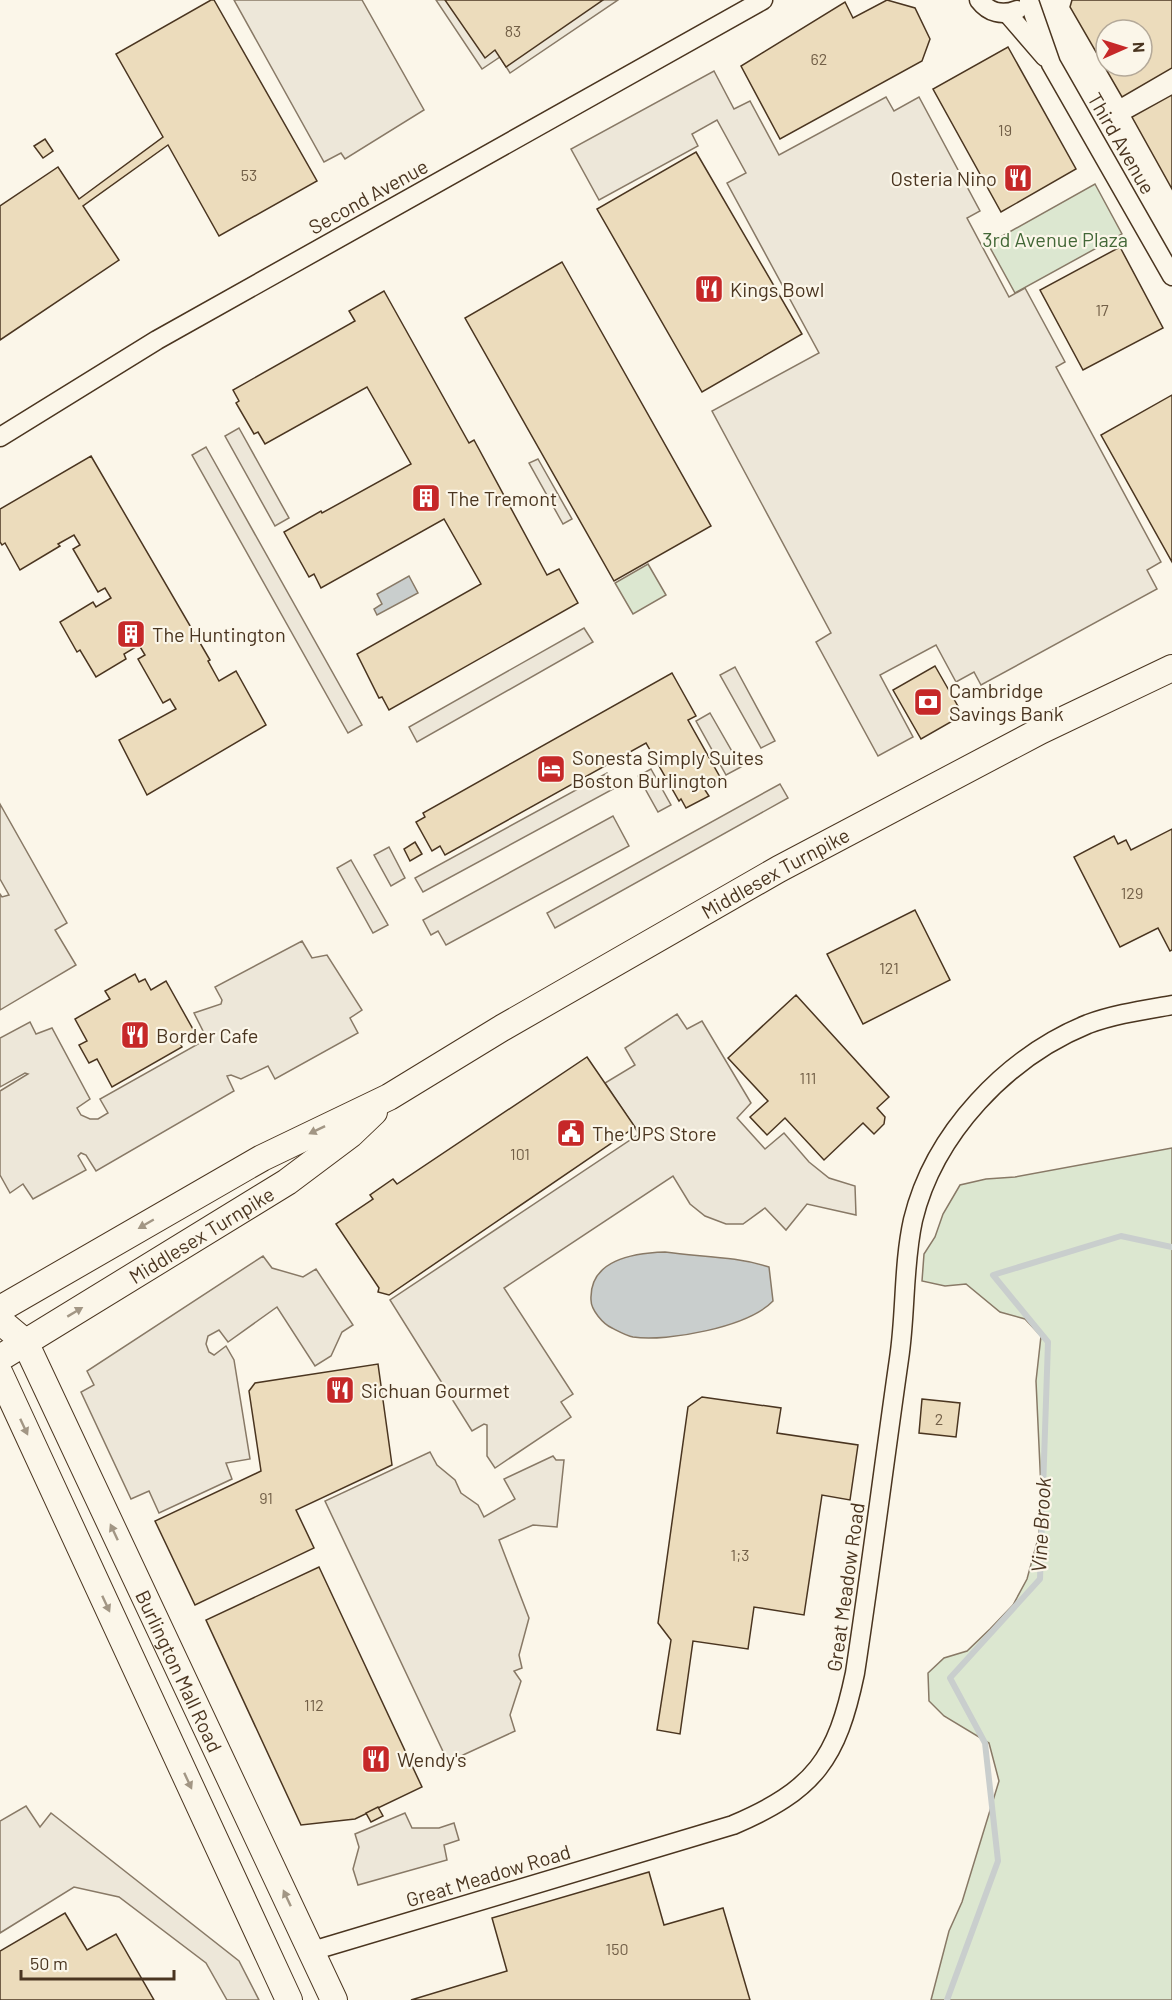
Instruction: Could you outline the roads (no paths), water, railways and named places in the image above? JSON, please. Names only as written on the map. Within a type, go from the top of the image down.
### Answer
[{"type":"main road","name":"Middlesex Turnpike","points":[[0,1308],[262,1158],[389,1097],[502,1028],[779,869],[1040,731],[1172,668]]},
{"type":"main road","name":"Middlesex Turnpike","points":[[0,1358],[287,1182],[351,1134],[389,1097]]},
{"type":"main road","points":[[0,1321],[25,1342]]},
{"type":"main road","name":"Burlington Mall Road","points":[[25,1342],[334,2000]]},
{"type":"main road","name":"Burlington Mall Road","points":[[0,1374],[289,2000]]},
{"type":"main road","points":[[273,1964],[312,1951]]},
{"type":"street","name":"Second Avenue","points":[[0,438],[157,340],[763,0]]},
{"type":"street","points":[[979,0],[990,10],[1006,13],[1023,7],[1029,0]]},
{"type":"street","name":"Third Avenue","points":[[1029,0],[1051,64],[1172,276]]},
{"type":"street","name":"Third Avenue","points":[[1006,13],[1051,64]]},
{"type":"street","name":"Great Meadow Road","points":[[312,1951],[733,1825],[771,1809],[807,1783],[827,1755],[843,1724],[855,1673],[900,1353],[910,1238],[927,1180],[943,1149],[964,1120],[996,1085],[1032,1054],[1054,1040],[1100,1020],[1172,1005]]},
{"type":"waterway","name":"Vine Brook","points":[[947,2000],[998,1861],[985,1743],[950,1678],[1040,1579],[1048,1342],[993,1275],[1121,1236],[1172,1247]]},
{"type":"place","name":"Osteria Nino","points":[[1018,178]]},
{"type":"place","name":"Kings Bowl","points":[[709,289]]},
{"type":"place","name":"The Tremont","points":[[426,498]]},
{"type":"place","name":"The Huntington","points":[[131,634]]},
{"type":"place","name":"Cambridge Savings Bank","points":[[928,702]]},
{"type":"place","name":"Sonesta Simply Suites Boston Burlington","points":[[551,769]]},
{"type":"place","name":"Border Cafe","points":[[135,1035]]},
{"type":"place","name":"The UPS Store","points":[[571,1133]]},
{"type":"place","name":"Sichuan Gourmet","points":[[340,1390]]},
{"type":"place","name":"Wendy's","points":[[376,1759]]},
{"type":"park label","name":"3rd Avenue Plaza","points":[[1055,239]]}]
